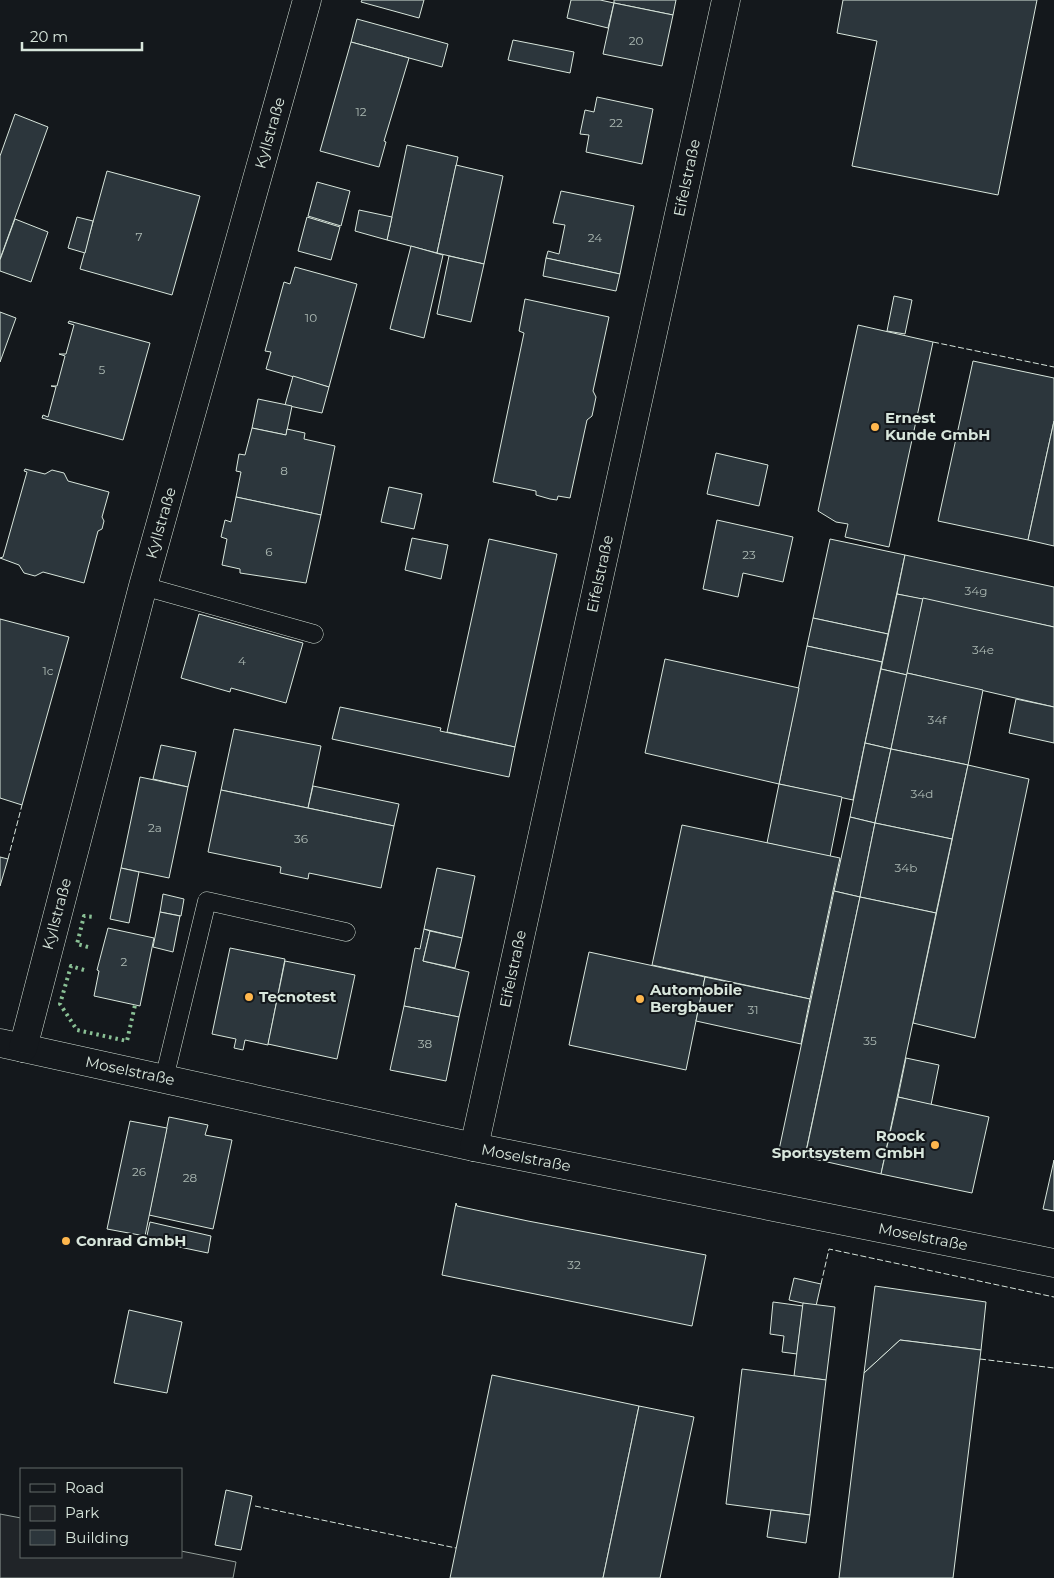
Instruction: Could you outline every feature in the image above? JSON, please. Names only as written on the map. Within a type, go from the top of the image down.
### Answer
[{"type":"street","name":"Kyllstraße","points":[[11,1045],[143,586],[307,0]]},
{"type":"street","name":"Eifelstraße","points":[[474,1147],[726,0]]},
{"type":"street","name":"Moselstraße","points":[[11,1045],[474,1147],[1054,1263]]},
{"type":"lane","points":[[143,586],[314,634]]},
{"type":"lane","points":[[164,1079],[206,901],[346,932]]},
{"type":"green space","points":[[0,1514],[20,1518],[20,1558],[182,1558],[182,1551],[236,1562],[233,1578],[0,1578]]},
{"type":"building","points":[[362,0],[424,0],[419,18],[361,2]]},
{"type":"building","points":[[571,0],[600,0],[614,3],[608,28],[567,18]]},
{"type":"building","points":[[614,0],[676,0],[673,15],[614,3]]},
{"type":"building","points":[[843,0],[1037,0],[998,195],[852,166],[877,41],[837,33]]},
{"type":"building","points":[[614,3],[673,15],[662,66],[603,54]]},
{"type":"building","points":[[357,19],[448,44],[442,67],[351,42]]},
{"type":"building","points":[[513,40],[574,52],[570,73],[508,60]]},
{"type":"building","points":[[351,42],[409,58],[384,141],[386,142],[379,167],[320,151]]},
{"type":"building","points":[[597,97],[653,109],[642,164],[586,152],[589,135],[580,134],[585,110],[594,112]]},
{"type":"building","points":[[15,114],[48,127],[0,259],[0,156]]},
{"type":"building","points":[[407,145],[458,157],[437,253],[387,240]]},
{"type":"building","points":[[456,165],[503,176],[484,264],[437,253]]},
{"type":"building","points":[[107,171],[200,196],[172,295],[80,269]]},
{"type":"building","points":[[317,182],[350,191],[341,226],[308,216]]},
{"type":"building","points":[[561,191],[634,206],[620,274],[546,258],[548,251],[559,254],[565,225],[553,223]]},
{"type":"building","points":[[359,210],[392,217],[387,240],[355,231]]},
{"type":"building","points":[[77,217],[93,221],[85,253],[68,248]]},
{"type":"building","points":[[307,217],[340,227],[331,260],[298,251]]},
{"type":"building","points":[[15,219],[48,232],[31,282],[0,271],[0,260]]},
{"type":"building","points":[[411,246],[443,255],[424,338],[390,329]]},
{"type":"building","points":[[449,256],[484,264],[471,322],[437,314]]},
{"type":"building","points":[[546,258],[620,274],[616,291],[543,276]]},
{"type":"building","points":[[295,267],[357,284],[329,387],[266,369],[271,352],[265,351],[284,282],[290,284]]},
{"type":"building","points":[[894,296],[912,300],[905,334],[887,331]]},
{"type":"building","points":[[525,299],[609,317],[593,391],[596,397],[592,416],[587,420],[570,498],[558,496],[557,500],[550,499],[536,495],[536,491],[493,482],[524,333],[519,331]]},
{"type":"building","points":[[0,312],[16,318],[0,362]]},
{"type":"building","points":[[69,321],[150,343],[123,440],[42,418],[43,415],[48,417],[56,387],[51,386],[57,386],[65,356],[59,354],[66,354],[74,325],[68,323]]},
{"type":"building","name":"Ernest Kunde GmbH","points":[[858,325],[933,342],[889,547],[845,537],[848,524],[836,522],[818,511]]},
{"type":"building","points":[[973,361],[1054,378],[1054,421],[1028,540],[938,521]]},
{"type":"building","points":[[293,376],[329,387],[322,413],[285,405]]},
{"type":"building","points":[[258,399],[292,406],[286,435],[252,428]]},
{"type":"building","points":[[1054,421],[1054,546],[1028,540]]},
{"type":"building","points":[[252,428],[286,435],[287,429],[305,433],[304,439],[335,446],[321,515],[236,497],[241,472],[236,471],[239,454],[245,455]]},
{"type":"building","points":[[716,453],[768,465],[759,506],[707,494]]},
{"type":"building","points":[[25,469],[45,474],[52,470],[64,473],[68,481],[109,492],[102,517],[104,521],[102,529],[98,531],[84,583],[43,572],[35,576],[24,573],[19,565],[0,558],[3,557],[27,472],[24,471]]},
{"type":"building","points":[[389,487],[422,494],[414,529],[381,522]]},
{"type":"building","points":[[236,497],[321,515],[306,583],[240,573],[240,569],[222,565],[227,539],[221,537],[225,520],[231,522]]},
{"type":"building","points":[[717,520],[793,537],[783,582],[743,573],[738,597],[703,589]]},
{"type":"building","points":[[412,538],[448,545],[441,579],[405,570]]},
{"type":"building","points":[[489,539],[557,554],[515,747],[447,732]]},
{"type":"building","points":[[830,539],[905,555],[888,634],[813,618]]},
{"type":"building","points":[[905,555],[1054,587],[1054,627],[897,594]]},
{"type":"building","points":[[897,594],[923,599],[907,675],[881,669]]},
{"type":"building","points":[[923,598],[1054,627],[1054,707],[907,673]]},
{"type":"building","points":[[199,614],[303,643],[286,703],[231,688],[230,692],[181,678]]},
{"type":"building","points":[[813,618],[888,634],[882,662],[807,646]]},
{"type":"building","points":[[0,619],[69,637],[22,805],[0,798]]},
{"type":"building","points":[[807,646],[882,662],[853,800],[779,784]]},
{"type":"building","points":[[665,659],[799,688],[779,784],[645,753]]},
{"type":"building","points":[[881,669],[907,675],[891,749],[865,743]]},
{"type":"building","points":[[907,673],[983,690],[968,765],[891,749]]},
{"type":"building","points":[[1016,699],[1054,707],[1054,743],[1009,733]]},
{"type":"building","points":[[340,707],[441,728],[440,731],[515,747],[509,777],[332,739]]},
{"type":"building","points":[[234,729],[321,746],[308,808],[221,790]]},
{"type":"building","points":[[865,743],[891,749],[875,823],[850,817]]},
{"type":"building","points":[[161,745],[196,752],[188,787],[153,779]]},
{"type":"building","points":[[891,749],[968,765],[952,839],[875,823]]},
{"type":"building","points":[[968,765],[1029,779],[975,1038],[913,1023]]},
{"type":"building","points":[[140,777],[188,787],[169,878],[121,868]]},
{"type":"building","points":[[779,784],[842,797],[830,857],[767,843]]},
{"type":"building","points":[[313,786],[399,804],[394,826],[308,808]]},
{"type":"building","points":[[221,790],[394,826],[381,888],[309,873],[308,879],[280,873],[281,867],[208,852]]},
{"type":"building","points":[[850,817],[875,823],[860,897],[834,891]]},
{"type":"building","points":[[875,823],[952,839],[936,913],[860,897]]},
{"type":"building","points":[[682,825],[840,858],[810,999],[652,965]]},
{"type":"building","points":[[0,857],[8,859],[0,886]]},
{"type":"building","points":[[121,868],[139,872],[129,923],[110,919]]},
{"type":"building","points":[[437,868],[475,876],[462,938],[424,929]]},
{"type":"building","points":[[834,891],[860,897],[805,1156],[779,1150]]},
{"type":"building","points":[[163,894],[184,899],[181,916],[160,912]]},
{"type":"building","points":[[860,897],[936,913],[881,1174],[805,1157]]},
{"type":"building","points":[[160,912],[180,916],[173,952],[153,947]]},
{"type":"building","points":[[108,928],[154,938],[140,1006],[94,996],[99,971],[97,970]]},
{"type":"building","points":[[424,929],[430,931],[423,961],[469,972],[459,1017],[404,1006],[415,948],[420,949]]},
{"type":"building","points":[[430,931],[462,938],[455,968],[423,961]]},
{"type":"building","name":"Tecnotest","points":[[230,948],[285,959],[268,1045],[245,1040],[243,1050],[234,1048],[236,1039],[212,1034]]},
{"type":"building","name":"Automobile Bergbauer","points":[[589,952],[705,977],[686,1070],[569,1045]]},
{"type":"building","points":[[285,961],[355,975],[337,1059],[268,1044]]},
{"type":"building","name":"Automobile Bergbauer","points":[[705,977],[810,999],[801,1044],[696,1021]]},
{"type":"building","points":[[404,1006],[459,1017],[446,1081],[390,1070]]},
{"type":"building","points":[[906,1058],[939,1065],[931,1105],[898,1097]]},
{"type":"building","name":"Roock Sportsystem GmbH","points":[[898,1097],[989,1117],[972,1193],[881,1174]]},
{"type":"building","points":[[169,1117],[208,1125],[205,1135],[232,1140],[213,1229],[149,1215]]},
{"type":"building","points":[[130,1121],[167,1128],[145,1236],[107,1229]]},
{"type":"building","points":[[1054,1160],[1054,1211],[1043,1209]]},
{"type":"building","points":[[456,1203],[457,1206],[528,1221],[706,1255],[692,1326],[442,1275]]},
{"type":"building","points":[[150,1222],[211,1236],[208,1253],[146,1240]]},
{"type":"building","points":[[794,1278],[821,1284],[816,1306],[789,1300]]},
{"type":"building","points":[[875,1286],[986,1302],[981,1350],[900,1340],[864,1373]]},
{"type":"building","points":[[773,1302],[803,1306],[797,1354],[782,1352],[784,1336],[770,1334]]},
{"type":"building","points":[[803,1303],[835,1307],[826,1380],[794,1376]]},
{"type":"building","points":[[129,1310],[182,1322],[167,1393],[114,1383]]},
{"type":"building","points":[[900,1340],[981,1350],[953,1578],[839,1578],[864,1373]]},
{"type":"building","points":[[742,1369],[826,1380],[810,1515],[726,1504]]},
{"type":"building","points":[[492,1375],[639,1406],[603,1578],[450,1578]]},
{"type":"building","points":[[639,1406],[694,1417],[660,1578],[603,1578]]},
{"type":"building","points":[[226,1490],[252,1496],[241,1550],[215,1545]]},
{"type":"building","points":[[771,1510],[810,1515],[806,1543],[767,1537]]},
{"type":"hedge","points":[[88,947],[77,944],[84,916],[95,917]]},
{"type":"hedge","points":[[84,970],[71,966],[60,1004],[77,1030],[127,1041],[135,1005]]},
{"type":"fence","points":[[933,342],[1054,367]]},
{"type":"fence","points":[[8,859],[22,805]]},
{"type":"fence","points":[[821,1284],[829,1249],[1054,1297]]},
{"type":"fence","points":[[980,1359],[1054,1368]]},
{"type":"fence","points":[[255,1506],[456,1548]]},
{"type":"place","name":"Ernest Kunde GmbH","points":[[875,427]]},
{"type":"place","name":"Tecnotest","points":[[249,997]]},
{"type":"place","name":"Automobile Bergbauer","points":[[640,999]]},
{"type":"place","name":"Roock Sportsystem GmbH","points":[[935,1145]]},
{"type":"place","name":"Conrad GmbH","points":[[66,1241]]}]
